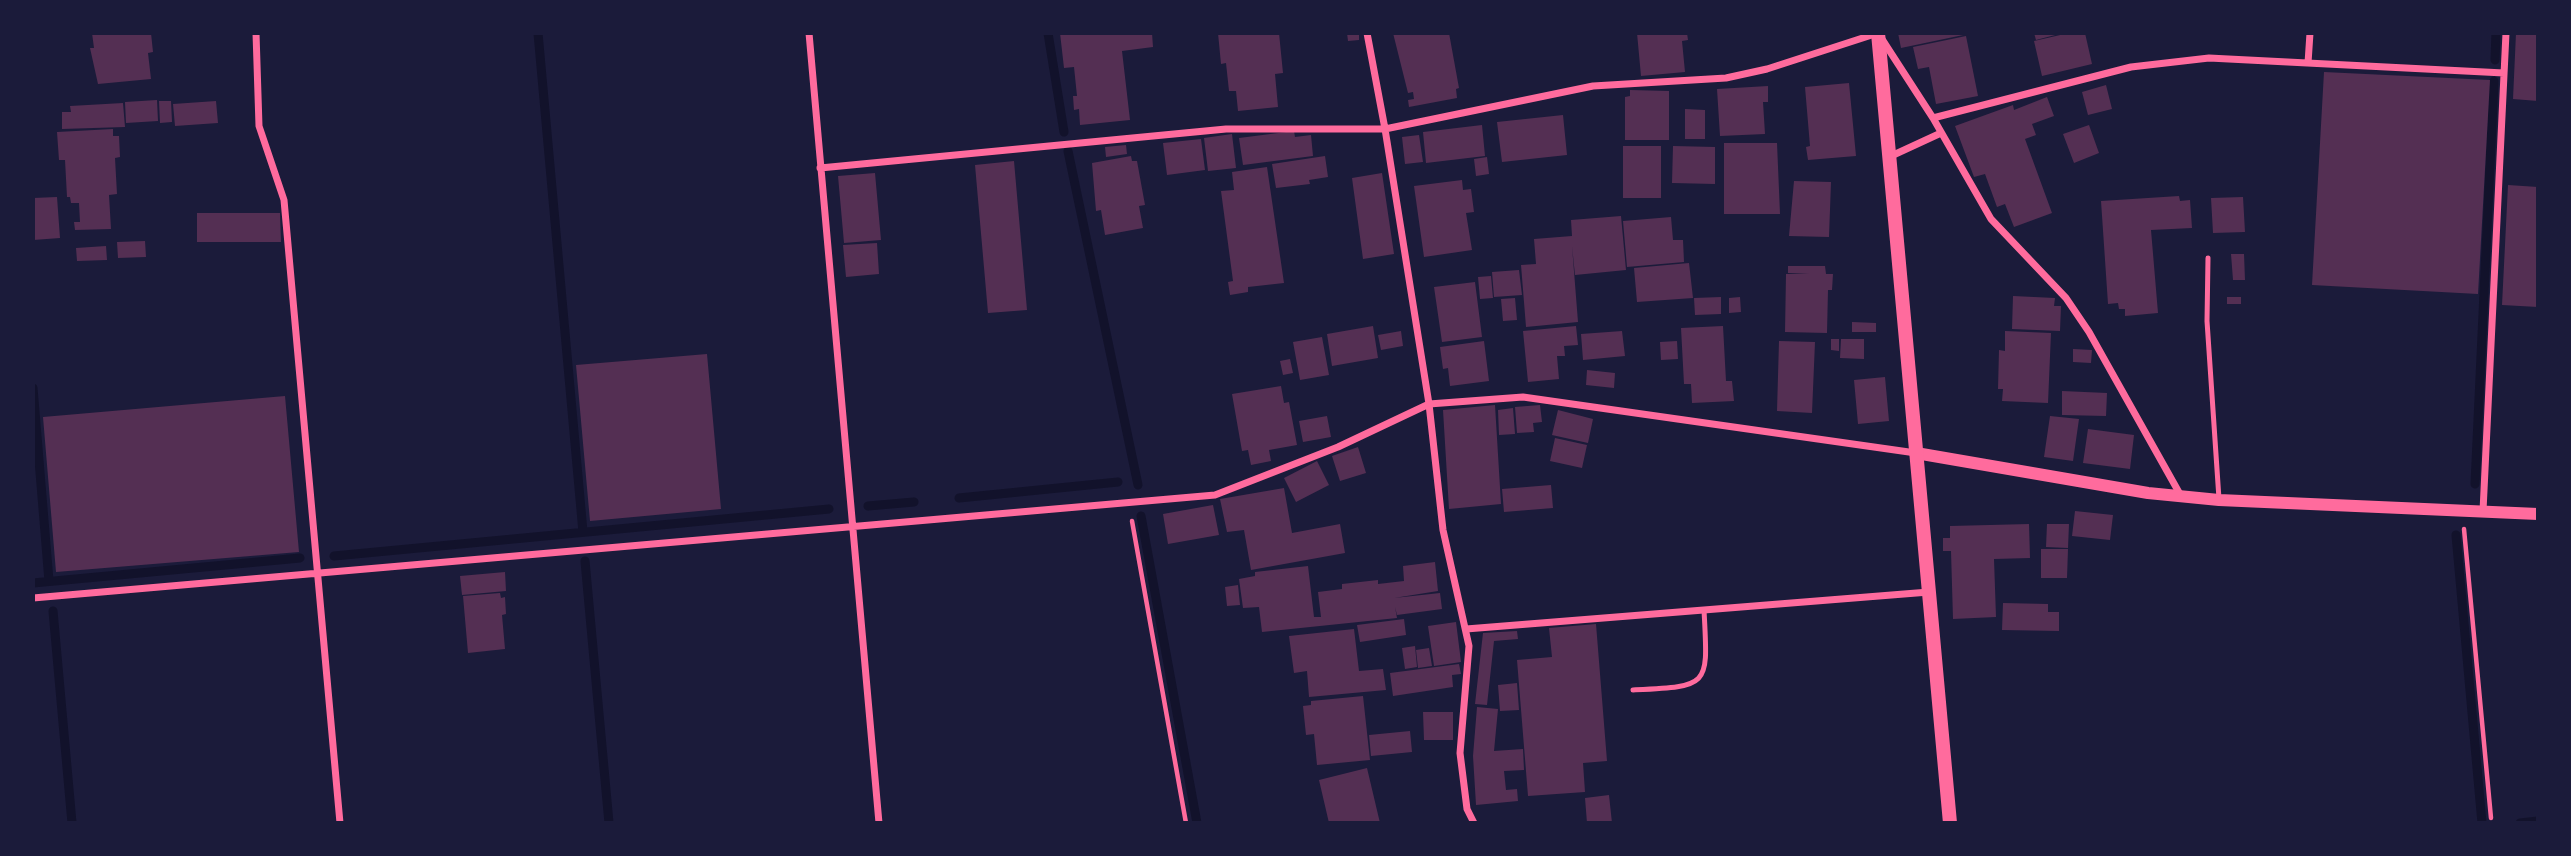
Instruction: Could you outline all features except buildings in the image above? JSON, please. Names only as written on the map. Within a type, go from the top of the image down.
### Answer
[{"type":"main road","points":[[1878,33],[1950,823]]},
{"type":"street","points":[[256,33],[258,127],[285,200],[340,823]]},
{"type":"street","points":[[809,33],[878,823]]},
{"type":"street","points":[[1367,33],[1429,404],[1443,530],[1469,646],[1461,753],[1467,809],[1474,823]]},
{"type":"street","points":[[820,168],[1226,128],[1385,129],[1593,86],[1726,78],[1767,69],[1878,33],[1933,118],[1991,219],[2066,298],[2089,332],[2182,496]]},
{"type":"street","points":[[2308,63],[2310,33]]},
{"type":"street","points":[[2483,511],[2506,33]]},
{"type":"street","points":[[1933,118],[2131,67],[2209,58],[2504,73]]},
{"type":"street","points":[[1889,157],[1941,132]]},
{"type":"street","points":[[33,598],[1215,495],[1338,447],[1429,404],[1523,397],[1916,453],[2148,493],[2219,499],[2538,514]]},
{"type":"street","points":[[1466,629],[1928,592]]},
{"type":"lane","points":[[2208,258],[2207,321],[2219,499]]},
{"type":"lane","points":[[1633,690],[1685,687],[1700,678],[1706,663],[1704,610]]},
{"type":"path","points":[[1129,502],[1186,823]]},
{"type":"path","points":[[2462,510],[2491,818]]},
{"type":"waterway","points":[[538,33],[583,532]]},
{"type":"waterway","points":[[1048,33],[1064,132]]},
{"type":"waterway","points":[[2495,60],[2496,33]]},
{"type":"waterway","points":[[2475,484],[2494,81]]},
{"type":"waterway","points":[[1068,151],[1138,485]]},
{"type":"waterway","points":[[33,388],[49,581]]},
{"type":"waterway","points":[[959,498],[1118,482]]},
{"type":"waterway","points":[[868,506],[914,502]]},
{"type":"waterway","points":[[334,556],[829,509]]},
{"type":"waterway","points":[[1141,516],[1197,823]]},
{"type":"waterway","points":[[2456,535],[2482,823]]},
{"type":"waterway","points":[[33,583],[300,558]]},
{"type":"waterway","points":[[585,561],[609,823]]},
{"type":"waterway","points":[[53,611],[72,823]]},
{"type":"waterway","points":[[2520,823],[2538,821]]}]
